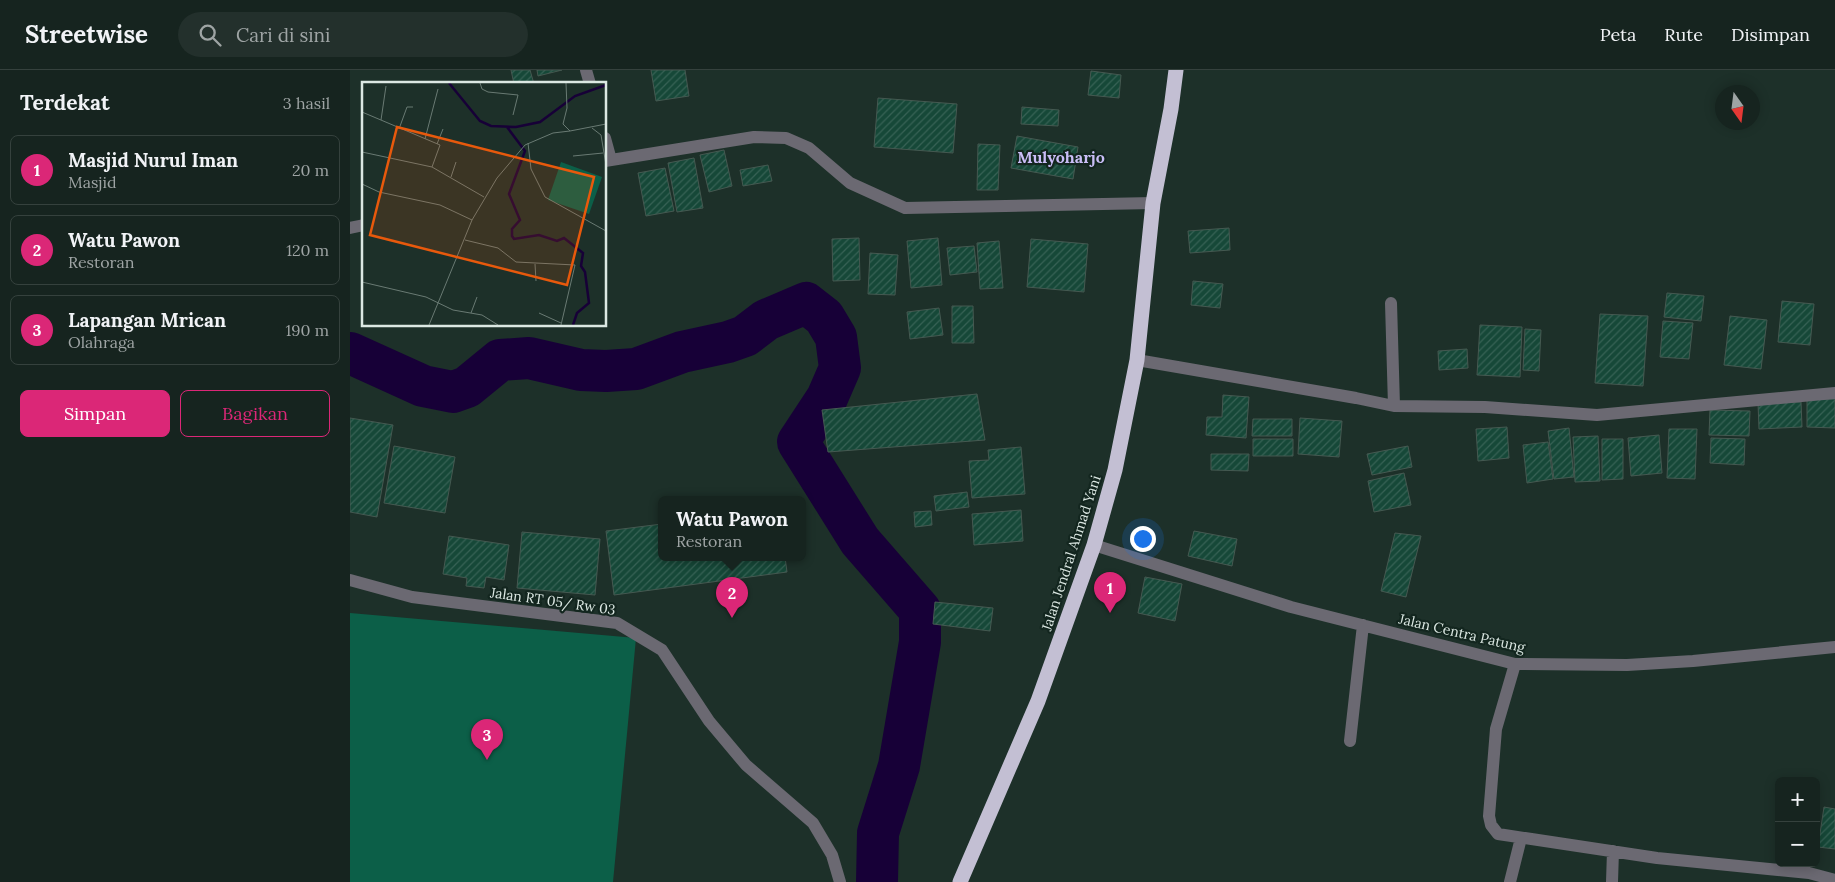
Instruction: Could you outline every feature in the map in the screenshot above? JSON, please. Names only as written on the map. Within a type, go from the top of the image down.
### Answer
[{"type":"highway","name":"Jalan Jendral Ahmad Yani","points":[[960,882],[1038,701],[1094,545],[1115,470],[1137,360],[1153,203],[1171,109],[1176,70]]},
{"type":"street","points":[[606,145],[608,160],[754,137],[786,138],[809,148],[850,183],[906,208],[1153,203]]},
{"type":"street","points":[[1391,303],[1394,406]]},
{"type":"street","points":[[1137,360],[1394,406],[1485,407],[1597,415],[1835,394]]},
{"type":"street","name":"Jalan Centra Patung","points":[[1094,545],[1290,607],[1514,664],[1627,665],[1693,661],[1835,647]]},
{"type":"street","name":"Jalan RT 05/ Rw 03","points":[[350,580],[412,597],[617,623],[662,650],[708,721],[746,765],[814,823],[832,855],[840,882]]},
{"type":"street","points":[[1350,741],[1363,625]]},
{"type":"street","points":[[1514,664],[1496,729],[1489,816],[1491,825],[1498,834],[1657,858],[1809,873],[1819,879],[1835,880]]},
{"type":"street","points":[[1510,882],[1521,838]]},
{"type":"street","points":[[1612,882],[1613,851]]},
{"type":"green space","points":[[350,613],[636,638],[613,882],[350,882]]},
{"type":"building","points":[[511,70],[530,70],[533,82],[514,82]]},
{"type":"building","points":[[537,70],[562,70],[538,76]]},
{"type":"building","points":[[651,70],[685,70],[689,96],[656,101]]},
{"type":"building","points":[[1091,71],[1121,75],[1119,98],[1088,95]]},
{"type":"building","points":[[878,98],[957,104],[953,153],[874,147]]},
{"type":"building","points":[[1022,107],[1059,110],[1058,126],[1021,124]]},
{"type":"building","points":[[1017,136],[1078,147],[1073,179],[1011,168]]},
{"type":"building","points":[[978,144],[1000,145],[998,190],[977,190]]},
{"type":"building","points":[[724,150],[732,186],[709,192],[700,155]]},
{"type":"building","points":[[694,158],[703,208],[677,212],[668,163]]},
{"type":"building","points":[[768,165],[772,181],[743,186],[740,170]]},
{"type":"building","points":[[665,168],[674,211],[646,216],[638,173]]},
{"type":"building","points":[[1229,228],[1230,250],[1190,253],[1188,231]]},
{"type":"building","points":[[859,238],[860,280],[833,281],[832,239]]},
{"type":"building","points":[[938,238],[942,285],[911,288],[907,241]]},
{"type":"building","points":[[1031,239],[1088,244],[1084,292],[1027,287]]},
{"type":"building","points":[[999,241],[1003,288],[980,289],[977,243]]},
{"type":"building","points":[[974,246],[977,272],[950,275],[947,248]]},
{"type":"building","points":[[870,253],[898,255],[895,295],[868,294]]},
{"type":"building","points":[[1193,281],[1223,284],[1220,308],[1191,305]]},
{"type":"building","points":[[1667,293],[1704,296],[1701,321],[1664,317]]},
{"type":"building","points":[[1782,301],[1814,304],[1810,345],[1778,342]]},
{"type":"building","points":[[952,306],[973,306],[974,343],[952,343]]},
{"type":"building","points":[[939,308],[943,335],[910,339],[907,312]]},
{"type":"building","points":[[1600,314],[1648,316],[1643,386],[1595,383]]},
{"type":"building","points":[[1730,316],[1767,320],[1761,369],[1724,365]]},
{"type":"building","points":[[1663,321],[1693,323],[1689,359],[1660,357]]},
{"type":"building","points":[[1480,325],[1522,327],[1520,377],[1477,375]]},
{"type":"building","points":[[1525,329],[1541,330],[1539,371],[1523,370]]},
{"type":"building","points":[[1467,349],[1468,368],[1439,370],[1438,351]]},
{"type":"building","points":[[977,394],[985,440],[828,452],[822,410]]},
{"type":"building","points":[[1223,395],[1249,397],[1246,438],[1206,435],[1207,417],[1222,417]]},
{"type":"building","points":[[1807,399],[1835,399],[1835,428],[1807,427]]},
{"type":"building","points":[[1801,402],[1802,427],[1759,429],[1758,403]]},
{"type":"building","points":[[1710,410],[1750,411],[1749,436],[1709,435]]},
{"type":"building","points":[[350,418],[393,425],[377,517],[350,512]]},
{"type":"building","points":[[1300,418],[1342,421],[1339,457],[1298,454]]},
{"type":"building","points":[[1253,419],[1292,419],[1292,436],[1252,436]]},
{"type":"building","points":[[1507,427],[1509,458],[1478,461],[1476,429]]},
{"type":"building","points":[[1569,428],[1574,477],[1554,479],[1548,431]]},
{"type":"building","points":[[1669,429],[1697,429],[1695,479],[1667,478]]},
{"type":"building","points":[[1659,435],[1662,473],[1631,476],[1628,438]]},
{"type":"building","points":[[1598,436],[1600,481],[1575,482],[1573,437]]},
{"type":"building","points":[[1711,438],[1745,439],[1744,465],[1710,463]]},
{"type":"building","points":[[1253,439],[1293,439],[1293,456],[1253,456]]},
{"type":"building","points":[[1602,439],[1623,439],[1623,479],[1602,480]]},
{"type":"building","points":[[1548,442],[1553,479],[1527,483],[1523,445]]},
{"type":"building","points":[[394,446],[455,457],[445,513],[384,503]]},
{"type":"building","points":[[1408,446],[1412,467],[1372,475],[1367,454]]},
{"type":"building","points":[[1021,447],[1025,494],[972,498],[969,461],[989,460],[988,450]]},
{"type":"building","points":[[1211,454],[1249,454],[1248,471],[1211,470]]},
{"type":"building","points":[[1404,473],[1411,505],[1374,512],[1368,481]]},
{"type":"building","points":[[967,492],[969,507],[936,511],[934,496]]},
{"type":"building","points":[[1021,510],[1023,541],[974,545],[972,514]]},
{"type":"building","points":[[931,511],[932,525],[915,527],[914,512]]},
{"type":"building","points":[[658,524],[658,561],[786,561],[787,572],[614,595],[606,531]]},
{"type":"building","points":[[1194,531],[1237,539],[1232,566],[1188,556]]},
{"type":"building","points":[[522,532],[600,539],[595,595],[517,588]]},
{"type":"building","points":[[1395,533],[1421,536],[1406,597],[1381,591]]},
{"type":"building","points":[[449,536],[509,545],[504,580],[486,577],[484,588],[466,586],[467,578],[443,574]]},
{"type":"building","points":[[1145,577],[1182,584],[1175,621],[1138,613]]},
{"type":"building","points":[[935,602],[993,608],[990,631],[933,624]]},
{"type":"building","points":[[1824,807],[1835,809],[1835,849],[1820,847]]},
{"type":"waterway","points":[[350,353],[423,386],[453,392],[467,387],[500,360],[529,358],[581,370],[636,369],[682,352],[728,342],[745,336],[766,320],[806,303],[824,317],[836,337],[840,368],[827,398],[798,442],[860,541],[920,610],[920,642],[899,766],[878,833],[877,882]]},
{"type":"place","name":"Masjid Nurul Iman","points":[[1110,613]]},
{"type":"place","name":"Watu Pawon","points":[[732,618]]},
{"type":"place","name":"Lapangan Mrican","points":[[487,760]]},
{"type":"district","name":"Mulyoharjo","points":[[1061,157]]}]
